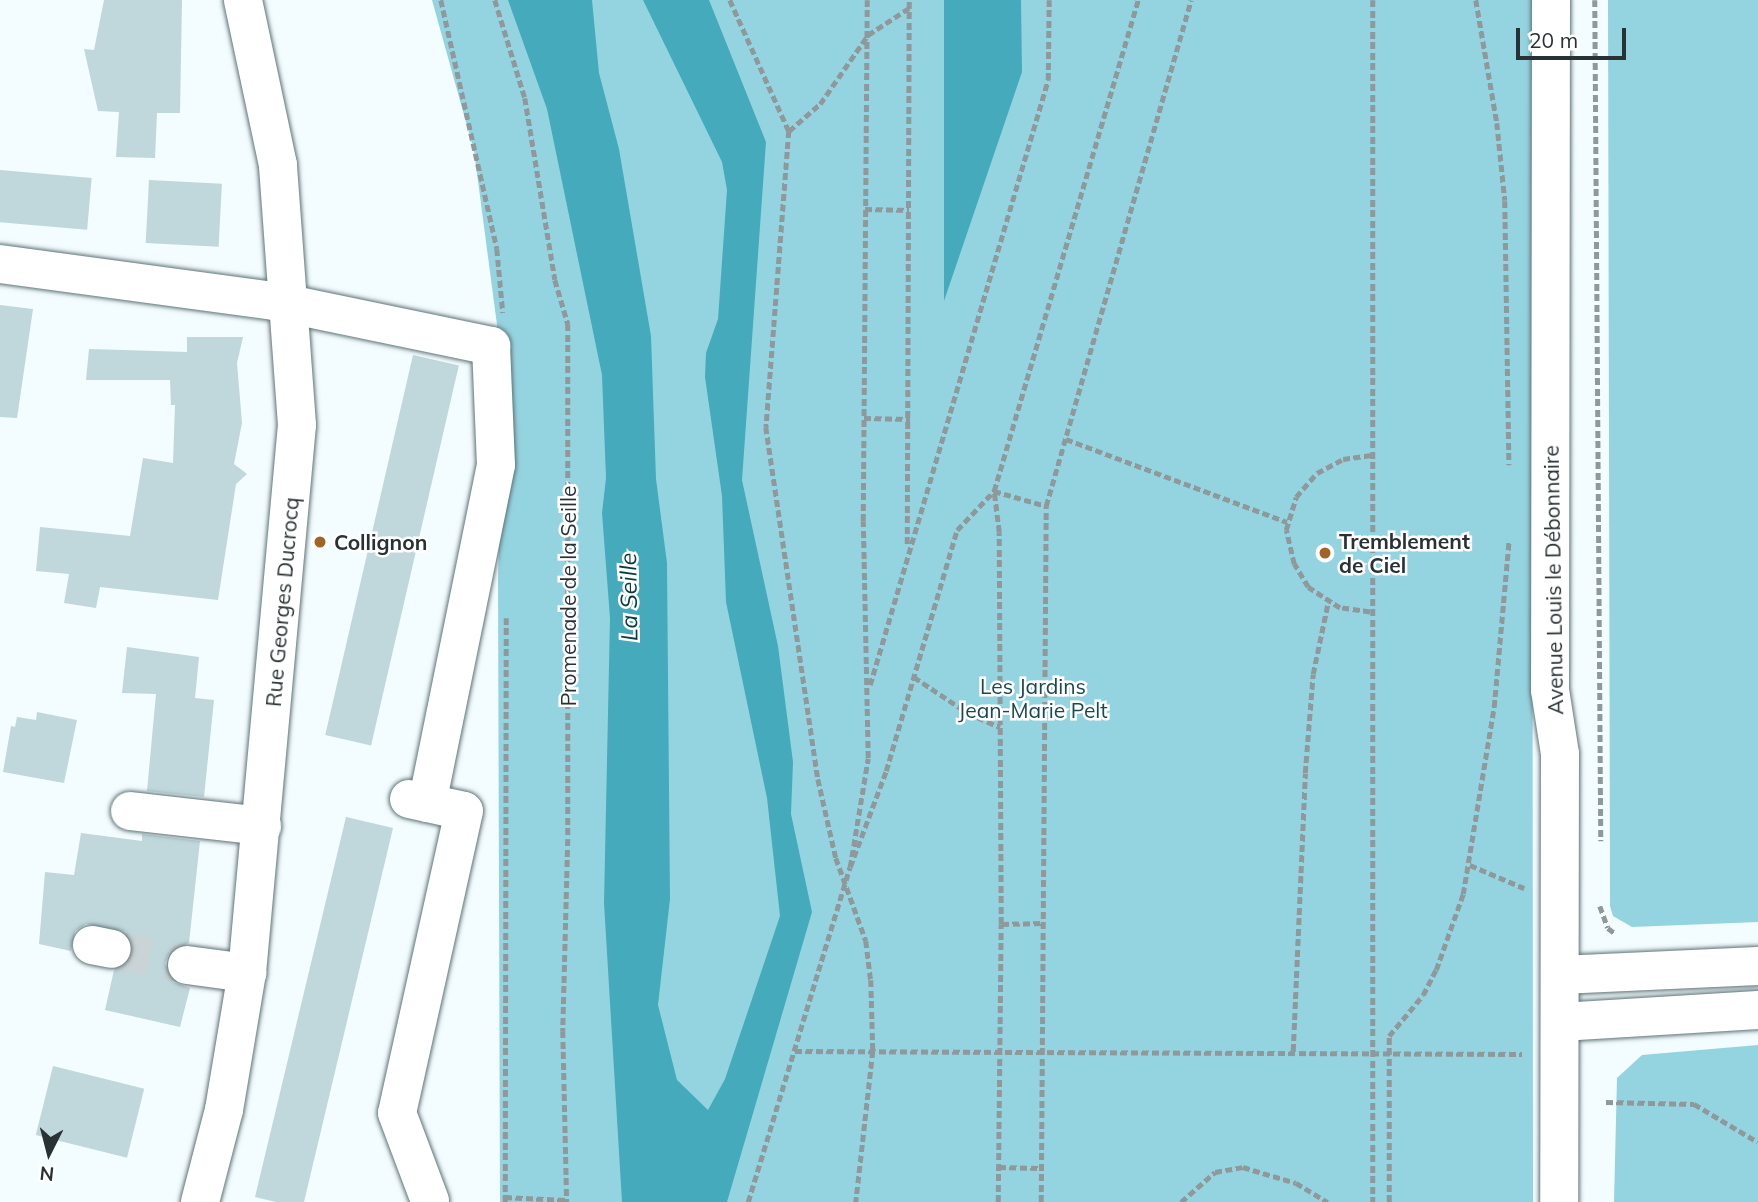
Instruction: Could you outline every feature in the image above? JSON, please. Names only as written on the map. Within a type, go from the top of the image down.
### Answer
[{"type":"street","name":"Rue Georges Ducrocq","points":[[200,1202],[224,1110],[247,973],[297,425],[291,306],[278,165],[243,0]]},
{"type":"street","name":"Avenue Louis le Débonnaire","points":[[1551,0],[1550,690],[1560,754],[1559,1202]]},
{"type":"street","points":[[0,264],[291,306],[491,346],[496,465],[418,801],[464,811],[397,1113],[438,1202]]},
{"type":"street","points":[[130,811],[262,826]]},
{"type":"street","points":[[187,965],[247,973]]},
{"type":"street","points":[[1560,975],[1758,966]]},
{"type":"street","points":[[1561,1022],[1758,1010]]},
{"type":"path","name":"Promenade de la Seille","points":[[495,0],[524,99],[555,279],[568,324],[568,839],[563,1031],[567,1201]]},
{"type":"path","points":[[730,0],[789,131],[766,427],[818,779],[845,884],[866,941],[873,1051],[856,1202]]},
{"type":"path","points":[[850,867],[868,758],[869,689],[863,593],[867,0]]},
{"type":"path","points":[[907,552],[910,419],[909,0]]},
{"type":"path","points":[[869,689],[907,552],[1048,80],[1049,0]]},
{"type":"path","points":[[998,1202],[1002,924],[999,532],[994,491],[1138,0]]},
{"type":"path","points":[[1041,1202],[1046,506],[1191,0]]},
{"type":"path","points":[[1373,0],[1370,612],[1373,1202]]},
{"type":"path","points":[[1476,0],[1497,123],[1505,201],[1509,475]]},
{"type":"path","points":[[1595,0],[1600,852]]},
{"type":"path","points":[[789,131],[820,104],[868,35],[909,8]]},
{"type":"path","points":[[865,209],[909,210]]},
{"type":"path","points":[[864,418],[910,419]]},
{"type":"path","points":[[1066,439],[1287,522]]},
{"type":"path","points":[[1370,612],[1328,602],[1308,587],[1294,564],[1287,522],[1296,496],[1317,473],[1343,459],[1372,456]]},
{"type":"path","points":[[994,491],[1046,506]]},
{"type":"path","points":[[748,1202],[850,867],[869,823],[957,530],[994,491]]},
{"type":"path","points":[[1389,1202],[1389,1036],[1423,995],[1436,970],[1470,865],[1495,694],[1510,528]]},
{"type":"path","points":[[1293,1051],[1304,786],[1314,674],[1328,602]]},
{"type":"path","points":[[914,677],[968,713],[1000,727]]},
{"type":"path","points":[[1470,865],[1529,891],[1600,891],[1600,910],[1608,928],[1622,939]]},
{"type":"path","points":[[1002,924],[1043,923]]},
{"type":"path","points":[[795,1051],[1387,1051],[1521,1054]]},
{"type":"path","points":[[1606,1102],[1694,1104],[1758,1142]]},
{"type":"path","points":[[999,1167],[1041,1168]]},
{"type":"path","points":[[1181,1202],[1215,1172],[1243,1167],[1296,1183],[1328,1202]]},
{"type":"path","points":[[505,1197],[567,1201]]},
{"type":"green space","name":"Les Jardins Jean-Marie Pelt","points":[[432,0],[1532,0],[1533,1202],[500,1202],[498,580],[503,370],[474,151]]},
{"type":"green space","points":[[1608,0],[1758,0],[1758,922],[1632,927],[1613,916],[1610,906]]},
{"type":"green space","points":[[1758,1045],[1758,1202],[1614,1202],[1617,1078],[1642,1055]]},
{"type":"water","name":"La Seille","points":[[508,0],[592,0],[599,73],[619,149],[651,336],[656,479],[667,563],[670,899],[658,1005],[677,1080],[708,1110],[725,1079],[780,916],[767,798],[726,602],[722,496],[705,377],[706,353],[718,319],[727,190],[722,162],[643,0],[709,0],[766,142],[742,480],[778,646],[793,762],[791,814],[812,912],[727,1202],[622,1202],[604,903],[610,618],[602,513],[606,478],[602,375],[547,109]]},
{"type":"water","points":[[944,0],[1021,0],[1022,72],[944,301]]},
{"type":"building","points":[[104,0],[182,0],[180,113],[157,113],[155,158],[116,157],[119,112],[98,111],[84,49],[94,50]]},
{"type":"building","points":[[0,170],[92,178],[87,230],[0,222]]},
{"type":"building","points":[[149,180],[222,184],[219,247],[146,243]]},
{"type":"building","points":[[0,305],[33,309],[17,418],[0,417]]},
{"type":"building","points":[[187,337],[243,337],[237,363],[242,423],[234,464],[247,474],[236,484],[218,600],[100,587],[96,608],[64,603],[69,574],[36,571],[40,527],[130,536],[143,458],[173,463],[175,405],[171,405],[170,380],[86,380],[89,349],[187,352]]},
{"type":"building","points":[[413,355],[459,366],[371,746],[325,735]]},
{"type":"building","points":[[127,647],[199,657],[195,698],[214,700],[204,797],[147,791],[156,694],[122,693]]},
{"type":"building","points":[[37,712],[77,720],[64,783],[3,772],[11,726],[15,727],[17,717],[36,720]]},
{"type":"building","points":[[346,817],[393,828],[304,1202],[276,1202],[255,1197]]},
{"type":"building","points":[[81,833],[142,841],[142,834],[200,841],[189,943],[170,951],[165,963],[173,982],[190,988],[180,1027],[105,1010],[114,970],[128,964],[133,954],[126,932],[86,924],[75,931],[71,951],[39,944],[45,872],[74,875]]},
{"type":"building","points":[[53,1066],[144,1089],[127,1158],[36,1135]]},
{"type":"tunnel","points":[[112,949],[187,965]]},
{"type":"place","name":"Collignon","points":[[320,542]]},
{"type":"place","name":"Tremblement de Ciel","points":[[1325,553]]}]
